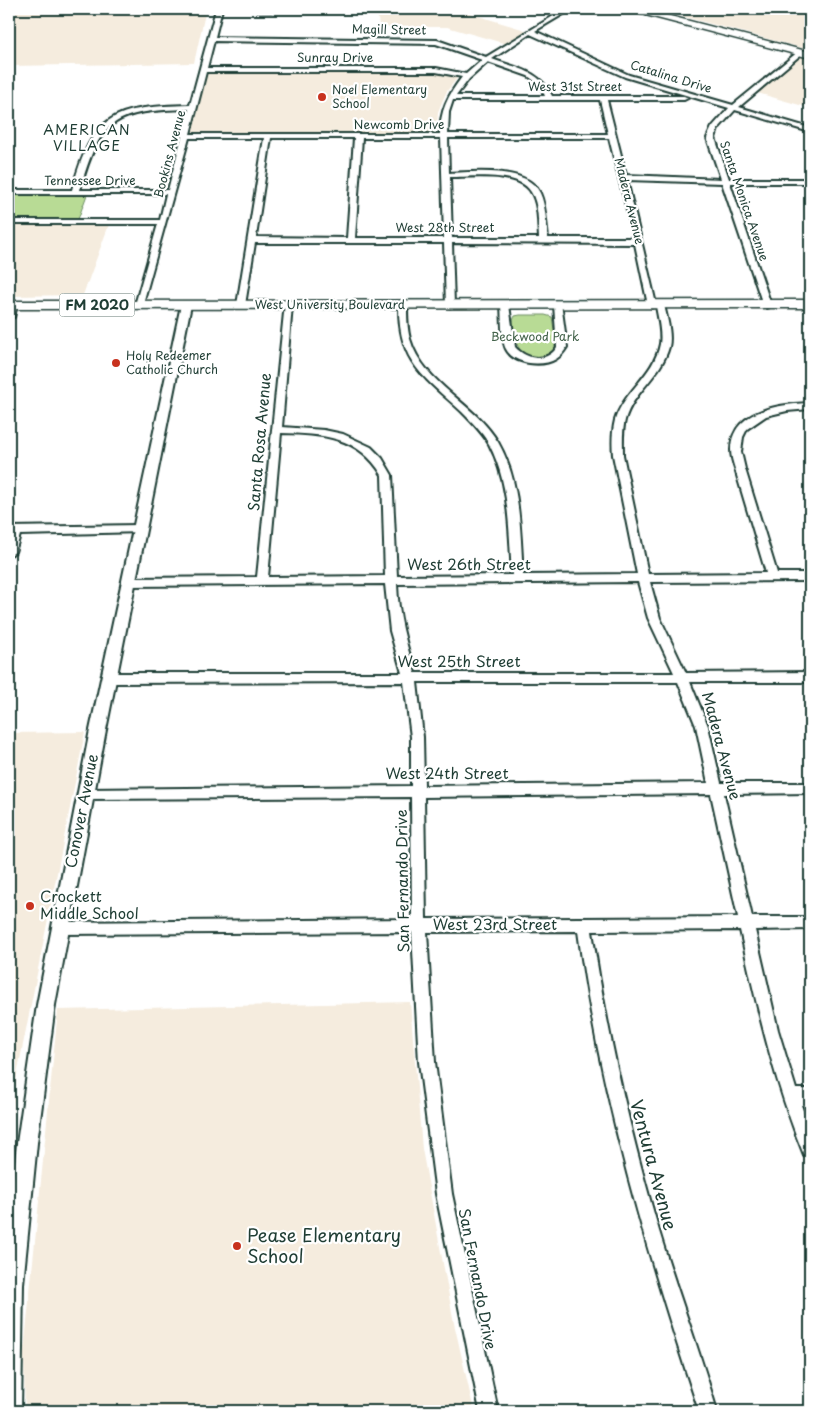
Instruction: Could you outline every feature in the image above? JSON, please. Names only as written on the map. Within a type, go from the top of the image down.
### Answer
[{"type":"main road","points":[[633,9],[806,54]]},
{"type":"main road","name":"West University Boulevard","points":[[10,309],[139,305],[810,304]]},
{"type":"street","name":"Bookins Avenue","points":[[139,305],[163,222],[219,9]]},
{"type":"street","points":[[259,9],[366,10]]},
{"type":"street","points":[[450,305],[444,136],[447,107],[466,76],[488,59],[569,9]]},
{"type":"street","name":"Catalina Drive","points":[[531,32],[576,50],[599,64],[628,76],[810,130]]},
{"type":"street","name":"Magill Street","points":[[211,40],[437,42],[488,59],[538,79],[547,89],[549,98]]},
{"type":"street","name":"Santa Monica Avenue","points":[[767,304],[711,138],[714,128],[735,108],[806,54]]},
{"type":"street","name":"Sunray Drive","points":[[203,70],[428,70],[466,76]]},
{"type":"street","name":"West 31st Street","points":[[451,98],[699,98]]},
{"type":"street","name":"Madera Avenue","points":[[603,98],[638,241],[665,336],[662,355],[654,369],[626,405],[617,433],[618,455],[642,577],[656,625],[684,677],[700,719],[770,1030],[790,1097],[810,1149]]},
{"type":"street","points":[[75,192],[93,143],[105,126],[126,115],[142,110],[194,107]]},
{"type":"street","name":"Newcomb Drive","points":[[186,136],[612,136]]},
{"type":"street","points":[[242,305],[268,136]]},
{"type":"street","points":[[351,241],[358,136]]},
{"type":"street","points":[[446,175],[500,175],[520,180],[530,185],[537,195],[544,241]]},
{"type":"street","points":[[623,177],[724,181],[810,181]]},
{"type":"street","name":"Tennessee Drive","points":[[9,192],[171,192]]},
{"type":"street","points":[[9,222],[163,222]]},
{"type":"street","name":"West 28th Street","points":[[252,240],[638,241]]},
{"type":"street","name":"Conover Avenue","points":[[10,1411],[10,1284],[35,1078],[85,794],[186,305]]},
{"type":"street","name":"Santa Rosa Avenue","points":[[262,581],[288,305]]},
{"type":"street","points":[[403,305],[403,328],[407,346],[418,364],[430,378],[474,419],[492,441],[504,465],[510,491],[518,579]]},
{"type":"street","points":[[505,305],[510,348],[520,357],[540,361],[555,356],[562,348],[558,305]]},
{"type":"street","points":[[772,578],[740,469],[736,451],[738,437],[750,422],[767,412],[791,407],[810,406]]},
{"type":"street","name":"San Fernando Drive","points":[[276,430],[317,431],[345,437],[367,449],[380,461],[387,475],[390,580],[396,631],[410,678],[417,737],[419,925],[427,1062],[441,1176],[455,1254],[489,1411]]},
{"type":"street","points":[[9,552],[12,531],[139,529]]},
{"type":"street","name":"West 26th Street","points":[[128,582],[810,577]]},
{"type":"street","name":"West 25th Street","points":[[108,678],[810,677]]},
{"type":"street","name":"West 24th Street","points":[[85,794],[810,788]]},
{"type":"street","name":"West 23rd Street","points":[[60,928],[810,923]]},
{"type":"street","name":"Ventura Avenue","points":[[584,924],[599,1028],[625,1145],[708,1411]]},
{"type":"street","points":[[790,1097],[810,1096]]},
{"type":"shaded area","points":[[9,9],[206,9],[194,63],[9,66]]},
{"type":"shaded area","points":[[432,9],[465,12],[532,32],[510,45],[447,27],[379,27],[377,10]]},
{"type":"shaded area","points":[[655,9],[810,9],[810,50]]},
{"type":"shaded area","points":[[801,52],[810,55],[810,108],[754,92]]},
{"type":"shaded area","name":"Noel Elementary School","points":[[210,71],[417,71],[458,77],[447,91],[442,102],[438,112],[437,130],[434,133],[191,133],[206,73]]},
{"type":"shaded area","points":[[9,222],[110,222],[83,295],[9,296]]},
{"type":"shaded area","name":"Crockett Middle School","points":[[85,732],[16,1080],[9,1137],[9,733]]},
{"type":"shaded area","name":"Pease Elementary School","points":[[410,1002],[422,1149],[454,1323],[474,1411],[25,1411],[24,1352],[58,1010]]},
{"type":"green space","points":[[9,192],[88,192],[77,222],[9,222]]},
{"type":"green space","name":"Beckwood Park","points":[[545,315],[552,317],[556,342],[554,351],[539,357],[533,357],[522,352],[515,340],[513,326],[515,316]]},
{"type":"place","name":"Noel Elementary School","points":[[322,97]]},
{"type":"place","name":"Holy Redeemer Catholic Church","points":[[116,363]]},
{"type":"place","name":"Crockett Middle School","points":[[30,906]]},
{"type":"place","name":"Pease Elementary School","points":[[237,1246]]},
{"type":"district","name":"AMERICAN VILLAGE","points":[[87,138]]}]
